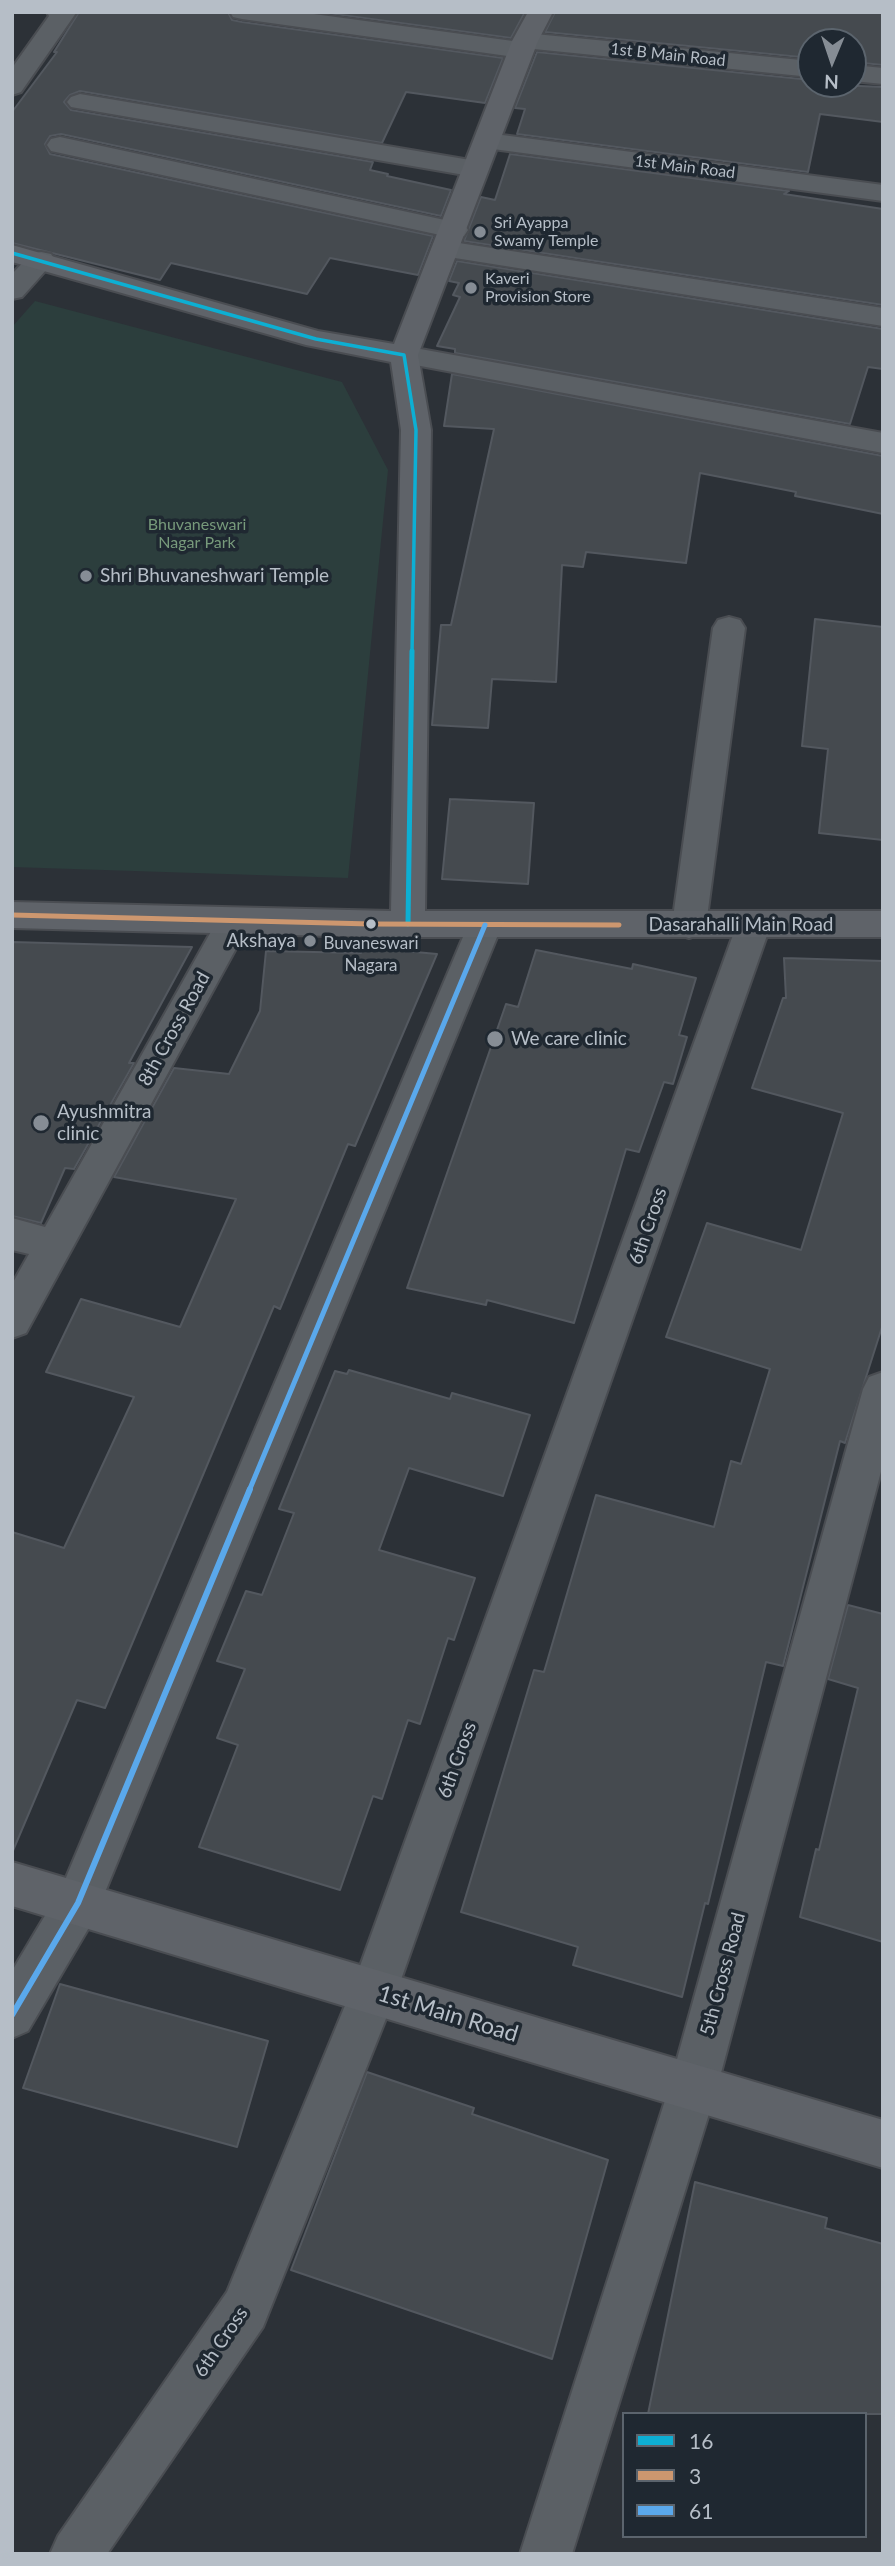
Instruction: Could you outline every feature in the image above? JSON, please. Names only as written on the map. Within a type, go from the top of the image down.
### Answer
[{"type":"street","points":[[12,87],[64,13],[59,12]]},
{"type":"street","name":"1st B Main Road","points":[[242,12],[524,46],[797,68]]},
{"type":"street","points":[[408,924],[416,430],[404,355],[524,46],[541,12]]},
{"type":"street","points":[[80,102],[476,169]]},
{"type":"street","name":"1st Main Road","points":[[487,141],[883,193]]},
{"type":"street","points":[[60,145],[450,240],[883,317]]},
{"type":"street","points":[[12,291],[27,256],[316,339],[883,443]]},
{"type":"street","points":[[689,925],[729,628]]},
{"type":"street","name":"Dasarahalli Main Road","points":[[12,915],[485,925],[883,924]]},
{"type":"street","name":"8th Cross Road","points":[[12,1321],[234,921]]},
{"type":"street","points":[[12,2015],[78,1903],[485,925]]},
{"type":"street","name":"6th Cross","points":[[76,2554],[245,2309],[374,1992],[754,925]]},
{"type":"street","points":[[12,1234],[54,1245]]},
{"type":"street","name":"5th Cross Road","points":[[547,2554],[693,2088],[883,1389]]},
{"type":"street","name":"1st Main Road","points":[[12,1884],[883,2144]]},
{"type":"green space","name":"Bhuvaneswari Nagar Park","points":[[35,301],[342,382],[388,470],[348,878],[12,867],[12,327]]},
{"type":"building","points":[[79,12],[228,12],[232,20],[242,22],[503,58],[485,103],[406,92],[382,143],[80,91],[70,95],[64,102],[71,110],[373,162],[370,170],[451,190],[441,216],[61,134],[50,136],[45,144],[50,154],[433,236],[418,275],[330,258],[307,294],[171,263],[160,280],[12,243],[12,112],[57,52],[54,52]]},
{"type":"building","points":[[320,12],[525,12],[511,38]]},
{"type":"building","points":[[555,12],[883,12],[883,65],[867,63],[867,28],[797,28],[797,57],[545,32]]},
{"type":"building","points":[[537,52],[797,79],[797,98],[867,98],[867,86],[883,87],[883,122],[820,114],[808,172],[517,134],[525,109],[515,108]]},
{"type":"building","points":[[510,154],[789,191],[784,194],[883,209],[883,305],[464,241],[481,197],[495,200]]},
{"type":"building","points":[[457,261],[883,329],[883,369],[868,367],[850,424],[455,353],[455,349],[437,346],[460,297],[453,295],[459,283],[449,281]]},
{"type":"building","points":[[452,374],[883,456],[883,514],[795,496],[796,492],[700,473],[686,563],[586,552],[583,567],[562,565],[556,682],[492,679],[488,728],[432,725],[441,625],[451,625],[494,429],[444,426]]},
{"type":"building","points":[[815,619],[883,627],[883,840],[819,833],[828,749],[802,746]]},
{"type":"building","points":[[450,799],[534,803],[528,884],[442,879]]},
{"type":"building","points":[[12,942],[192,947],[129,1063],[134,1063],[74,1169],[65,1168],[41,1223],[12,1216]]},
{"type":"building","points":[[361,947],[437,954],[355,1146],[348,1144],[280,1309],[274,1306],[105,1708],[77,1700],[12,1853],[12,1532],[64,1548],[134,1397],[46,1372],[81,1299],[180,1327],[236,1199],[114,1177],[174,1068],[229,1074],[260,1011],[266,951],[361,953]]},
{"type":"building","points":[[536,950],[632,969],[633,964],[696,978],[679,1035],[687,1037],[673,1084],[664,1082],[639,1152],[626,1149],[574,1323],[487,1300],[486,1305],[407,1288],[506,1004],[518,1007]]},
{"type":"building","points":[[784,958],[883,961],[883,1324],[845,1443],[840,1441],[783,1666],[766,1662],[708,1904],[705,1903],[682,1997],[573,1965],[578,1947],[461,1912],[534,1670],[544,1672],[596,1495],[714,1527],[731,1461],[741,1464],[770,1369],[666,1337],[707,1223],[801,1250],[843,1113],[752,1088],[783,998],[786,998]]},
{"type":"building","points":[[349,1370],[450,1399],[452,1393],[530,1415],[503,1496],[409,1468],[379,1550],[475,1578],[454,1640],[448,1638],[420,1724],[408,1720],[382,1799],[373,1796],[340,1890],[199,1847],[238,1745],[217,1738],[245,1669],[217,1661],[246,1591],[262,1595],[294,1513],[279,1509],[335,1371],[347,1374]]},
{"type":"building","points":[[848,1605],[883,1614],[883,1942],[800,1917],[858,1688],[828,1679]]},
{"type":"building","points":[[60,1984],[268,2041],[237,2147],[23,2088]]},
{"type":"building","points":[[367,2072],[474,2108],[472,2114],[608,2160],[552,2359],[291,2270]]},
{"type":"building","points":[[695,2182],[827,2218],[825,2228],[883,2244],[883,2414],[648,2412]]},
{"type":"transit line","name":"16","points":[[12,253],[316,339],[404,355],[416,430],[408,924]]},
{"type":"transit line","name":"3","points":[[12,915],[371,924],[619,925]]},
{"type":"transit line","name":"61","points":[[12,2015],[78,1903],[485,925]]},
{"type":"place","name":"Sri Ayappa Swamy Temple","points":[[480,232]]},
{"type":"place","name":"Kaveri Provision Store","points":[[471,288]]},
{"type":"place","name":"Shri Bhuvaneshwari Temple","points":[[86,576]]},
{"type":"place","name":"Buvaneswari Nagara","points":[[371,924]]},
{"type":"place","name":"Akshaya","points":[[310,941]]},
{"type":"place","name":"We care clinic","points":[[495,1039]]},
{"type":"place","name":"Ayushmitra clinic","points":[[41,1123]]}]
